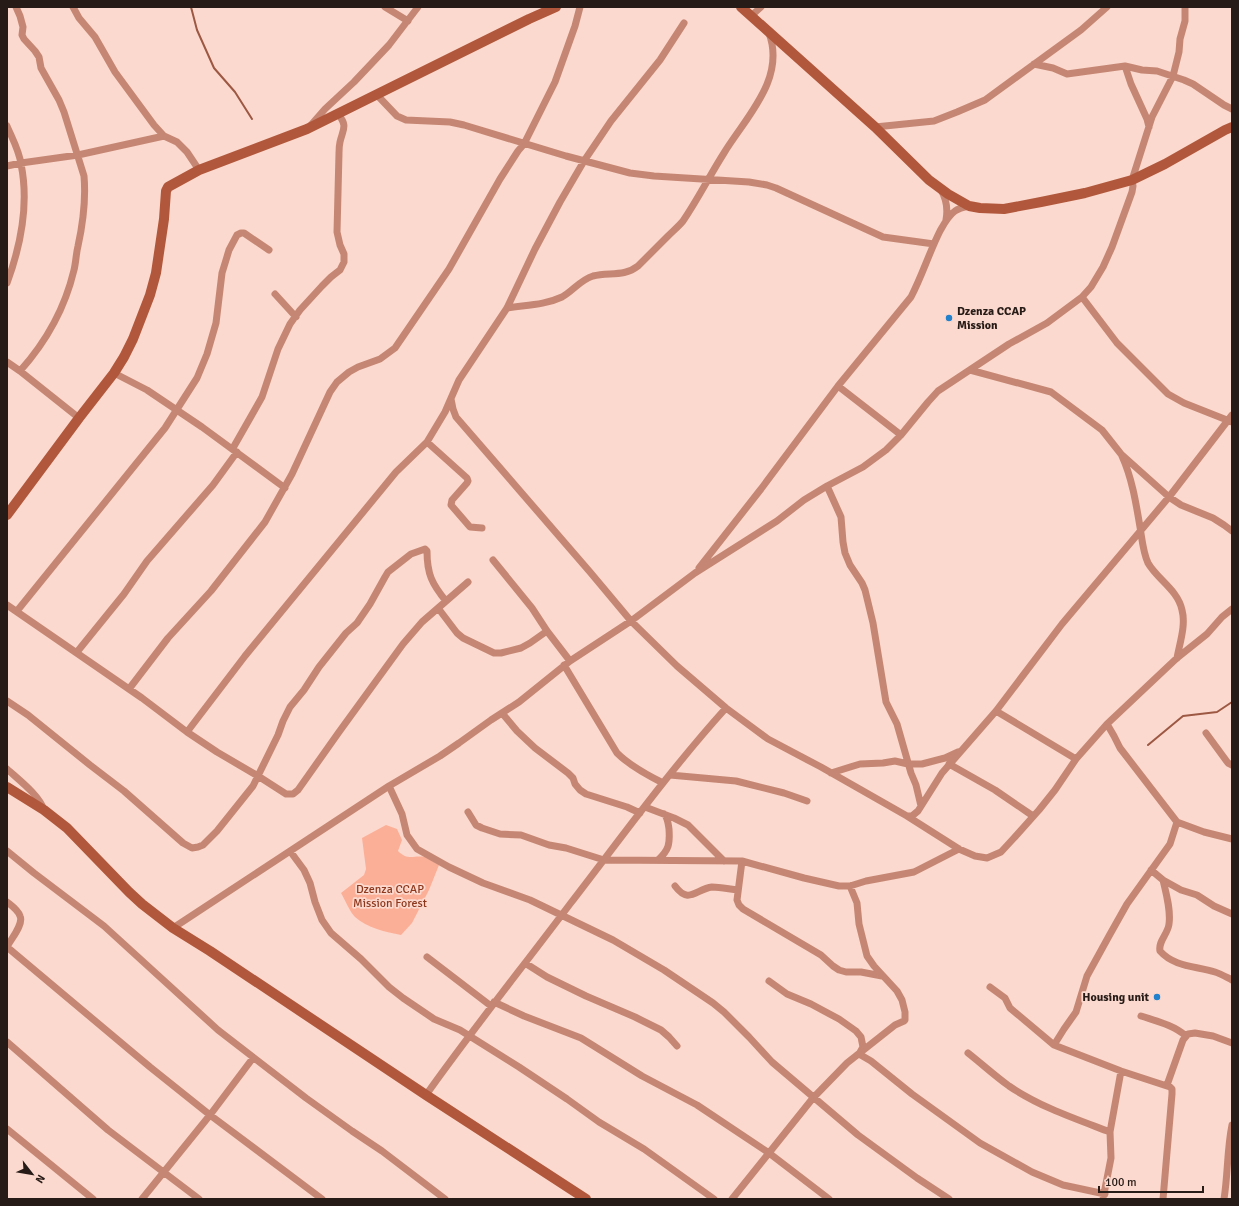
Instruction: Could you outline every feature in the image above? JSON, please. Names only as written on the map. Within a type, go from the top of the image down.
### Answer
[{"type":"street","points":[[16,7],[23,27],[22,35],[24,40],[39,57],[41,68],[59,100],[78,155],[84,176],[85,186],[81,232],[74,269],[66,296],[51,329],[20,371]]},
{"type":"street","points":[[73,7],[79,18],[95,36],[115,72],[154,125],[164,136],[177,142],[187,152],[199,170]]},
{"type":"street","points":[[386,7],[408,21]]},
{"type":"street","points":[[307,129],[325,108],[354,82],[389,45],[418,7]]},
{"type":"street","points":[[7,515],[114,373],[132,339],[150,295],[156,272],[164,219],[166,191],[168,187],[199,170],[307,129],[556,7]]},
{"type":"street","points":[[129,689],[168,638],[210,591],[265,522],[285,488],[337,382],[349,372],[380,359],[395,348],[449,269],[500,179],[524,144],[555,82],[575,26],[580,7]]},
{"type":"street","points":[[741,7],[875,127],[939,187],[969,206],[1004,209],[1085,193],[1132,180],[1165,164],[1232,127]]},
{"type":"street","points":[[751,16],[761,7]]},
{"type":"street","points":[[875,127],[934,121],[985,100],[1080,30],[1107,7]]},
{"type":"street","points":[[173,928],[389,786],[440,756],[519,702],[567,663],[631,621],[695,573],[777,521],[804,500],[863,466],[886,450],[901,435],[933,396],[944,387],[1009,344],[1047,323],[1082,297],[1094,283],[1106,262],[1132,192],[1132,180],[1154,113],[1173,76],[1179,52],[1185,7]]},
{"type":"street","points":[[187,732],[245,656],[396,472],[427,442],[438,426],[459,380],[507,308],[535,249],[584,161],[611,121],[660,60],[684,23]]},
{"type":"street","points":[[507,308],[552,302],[564,296],[585,279],[602,274],[623,274],[635,268],[682,222],[736,134],[751,114],[767,85],[773,58],[771,40],[767,30]]},
{"type":"street","points":[[1034,64],[1054,68],[1067,74],[1125,66],[1142,70],[1156,71],[1193,84],[1220,103],[1232,109]]},
{"type":"street","points":[[1125,66],[1131,84],[1147,119],[1149,128]]},
{"type":"street","points":[[377,95],[397,116],[406,120],[450,122],[464,125],[524,144],[630,173],[749,182],[767,185],[883,237],[934,244]]},
{"type":"street","points":[[77,652],[124,594],[147,561],[213,486],[235,450],[262,397],[278,349],[290,324],[331,277],[340,270],[344,262],[344,254],[337,232],[339,153],[340,142],[344,133],[344,121],[338,114]]},
{"type":"street","points":[[7,126],[18,150],[24,182],[24,204],[18,248],[7,283]]},
{"type":"street","points":[[7,166],[78,155],[164,136]]},
{"type":"street","points":[[695,573],[761,490],[838,386],[911,297],[946,220],[948,210],[946,201],[939,187]]},
{"type":"street","points":[[946,220],[954,212],[969,206]]},
{"type":"street","points":[[17,611],[147,452],[177,410],[197,378],[208,354],[216,323],[222,273],[229,250],[237,235],[244,233],[268,250]]},
{"type":"street","points":[[275,294],[296,317]]},
{"type":"street","points":[[908,816],[915,814],[942,772],[996,711],[1080,601],[1141,531],[1231,419],[1184,403],[1168,394],[1117,343],[1082,297]]},
{"type":"street","points":[[7,362],[79,418]]},
{"type":"street","points":[[970,370],[1051,392],[1102,430],[1121,454],[1169,497],[1181,505],[1213,518],[1232,531]]},
{"type":"street","points":[[114,373],[147,390],[177,410],[235,450],[285,488]]},
{"type":"street","points":[[838,386],[901,435]]},
{"type":"street","points":[[451,399],[456,417],[631,621],[677,666],[726,708],[776,744],[908,816],[960,849],[975,856],[987,858],[1001,852],[1055,790],[1076,760],[1107,724],[1177,658],[1207,634],[1222,617],[1232,609]]},
{"type":"street","points":[[427,442],[467,478],[467,483],[452,500],[451,505],[470,527],[482,528]]},
{"type":"street","points":[[1121,454],[1128,470],[1145,555],[1149,564],[1176,595],[1182,607],[1184,619],[1177,658]]},
{"type":"street","points":[[827,486],[841,517],[845,553],[850,565],[862,583],[873,623],[886,702],[898,724],[921,806]]},
{"type":"street","points":[[7,701],[28,715],[124,791],[183,843],[192,848],[203,845],[217,831],[253,786],[290,707],[346,633],[357,623],[370,604],[388,572],[411,554],[425,549],[427,551],[428,568],[432,582],[446,601]]},
{"type":"street","points":[[493,560],[532,608],[567,663],[624,760],[663,783]]},
{"type":"street","points":[[7,605],[77,652],[217,752],[286,794],[293,794],[298,790],[403,644],[422,622],[468,582]]},
{"type":"street","points":[[438,608],[457,633],[463,638],[494,653],[501,654],[521,648],[546,631]]},
{"type":"street","points":[[426,1095],[468,1036],[663,783],[726,708]]},
{"type":"street","points":[[996,711],[1076,760]]},
{"type":"street","points":[[502,713],[517,731],[535,748],[568,773],[580,790],[586,794],[627,807],[664,814],[688,826],[724,861]]},
{"type":"street","points":[[1107,724],[1120,748],[1177,822],[1204,832],[1232,839]]},
{"type":"street","points":[[1206,733],[1228,763],[1232,765]]},
{"type":"street","points":[[831,773],[860,764],[895,761],[908,764],[922,764],[945,758],[960,752]]},
{"type":"street","points":[[949,764],[995,790],[1033,816]]},
{"type":"street","points":[[7,769],[42,802],[44,810]]},
{"type":"street","points":[[670,775],[736,781],[784,793],[807,801]]},
{"type":"street","points":[[389,786],[402,814],[407,836],[416,849],[483,883],[530,900],[613,940],[664,970],[713,1003],[734,1022],[772,1062],[858,1135],[917,1178],[949,1199]]},
{"type":"street","points":[[7,787],[44,810],[67,828],[129,892],[173,928],[586,1199]]},
{"type":"street","points":[[468,812],[476,825],[482,828],[500,834],[521,835],[549,845],[566,848],[604,860],[742,861],[839,886],[850,886],[866,881],[914,872],[960,849]]},
{"type":"street","points":[[658,860],[667,851],[670,838],[668,820],[664,814]]},
{"type":"street","points":[[1054,1045],[1076,1012],[1088,976],[1109,936],[1128,904],[1170,844],[1177,822]]},
{"type":"street","points":[[7,851],[104,926],[176,993],[253,1058],[382,1151],[445,1199]]},
{"type":"street","points":[[290,851],[304,870],[310,883],[322,920],[331,933],[361,959],[389,987],[434,1019],[443,1024],[456,1028],[531,1075],[599,1122],[644,1149],[714,1199]]},
{"type":"street","points":[[742,861],[737,900],[743,909],[821,955],[839,970],[882,976]]},
{"type":"street","points":[[1151,870],[1163,880],[1181,890],[1202,898],[1214,906],[1232,914]]},
{"type":"street","points":[[1163,880],[1169,922],[1168,930],[1159,947],[1160,951],[1177,962],[1215,972],[1232,980]]},
{"type":"street","points":[[675,886],[679,891],[688,895],[693,895],[706,888],[713,887],[738,890]]},
{"type":"street","points":[[732,1199],[813,1098],[847,1063],[895,1025],[904,1022],[905,1020],[902,1000],[897,991],[882,976],[868,956],[859,924],[857,903],[850,886]]},
{"type":"street","points":[[7,902],[17,911],[21,919],[19,928],[7,947],[150,1067],[210,1115],[322,1199]]},
{"type":"street","points":[[427,957],[493,1004],[572,1033],[586,1040],[642,1076],[697,1105],[769,1153],[829,1199]]},
{"type":"street","points":[[525,963],[560,984],[661,1030],[676,1046]]},
{"type":"street","points":[[769,981],[787,994],[811,1004],[839,1019],[856,1031],[861,1037],[863,1047],[859,1054]]},
{"type":"street","points":[[990,987],[1005,998],[1010,1008],[1054,1045],[1121,1071],[1167,1085],[1171,1088],[1172,1094],[1163,1199]]},
{"type":"street","points":[[1141,1016],[1172,1027],[1186,1036]]},
{"type":"street","points":[[1167,1085],[1183,1040],[1188,1034],[1195,1032],[1213,1036],[1232,1043]]},
{"type":"street","points":[[7,1042],[108,1130],[199,1199]]},
{"type":"street","points":[[968,1053],[1010,1086],[1029,1098],[1052,1109],[1110,1132]]},
{"type":"street","points":[[859,1054],[871,1061],[912,1094],[980,1143],[1032,1172],[1063,1185],[1104,1196],[1111,1158],[1110,1132],[1121,1071]]},
{"type":"street","points":[[142,1199],[210,1115],[253,1058]]},
{"type":"street","points":[[1224,1199],[1227,1175],[1228,1145],[1232,1125]]},
{"type":"street","points":[[7,1129],[93,1199]]},
{"type":"green space","name":"Dzenza CCAP Mission Forest","points":[[386,825],[397,829],[402,840],[398,851],[408,857],[428,858],[439,865],[429,890],[412,923],[401,935],[377,929],[360,921],[351,912],[341,893],[364,875],[366,869],[362,838]]},
{"type":"waterway","points":[[191,7],[197,30],[214,68],[235,92],[252,119]]},
{"type":"waterway","points":[[1148,745],[1183,716],[1217,712],[1232,702]]},
{"type":"place","name":"Dzenza CCAP Mission","points":[[949,318]]},
{"type":"place","name":"Housing unit","points":[[1157,997]]}]
